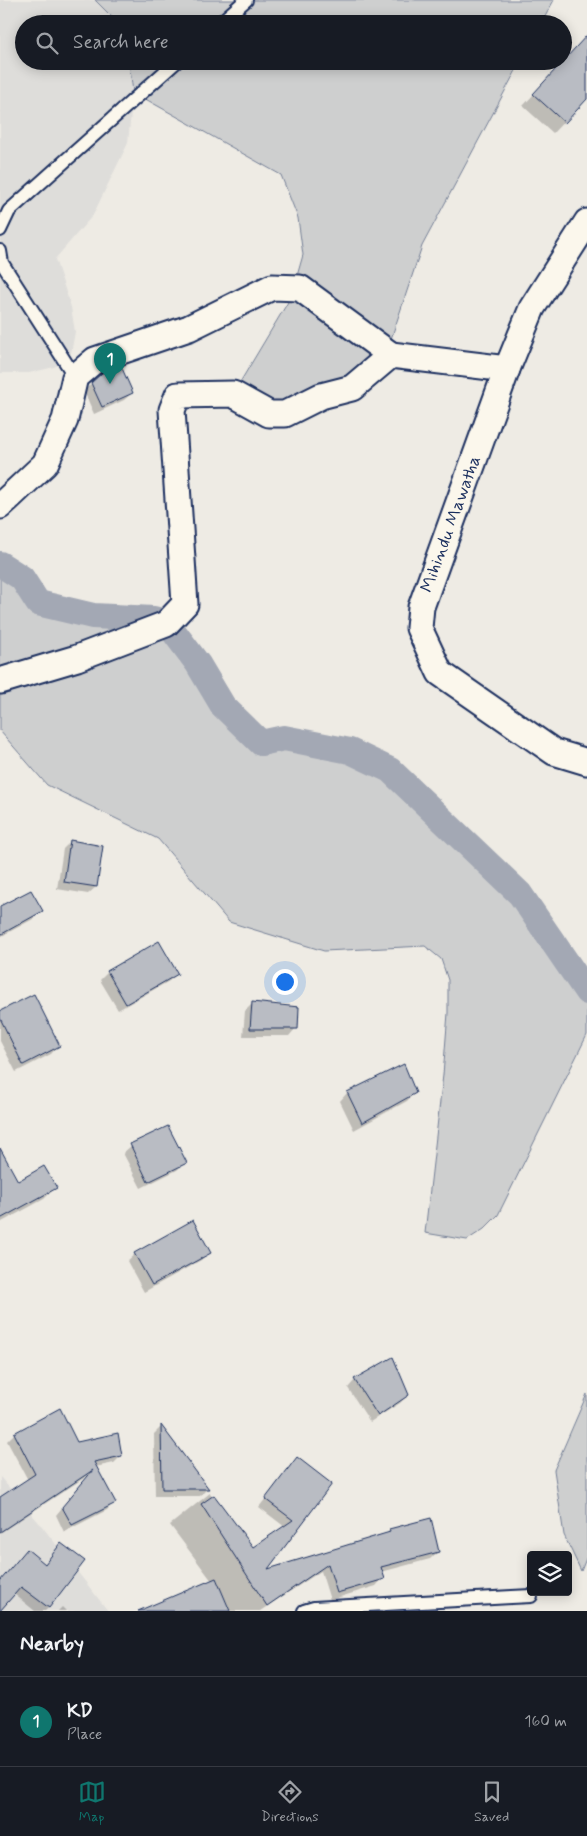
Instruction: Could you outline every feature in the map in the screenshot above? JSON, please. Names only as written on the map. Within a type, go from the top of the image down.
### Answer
[{"type":"street","name":"Mihindu Mawatha","points":[[587,222],[532,308],[507,369],[421,607],[419,628],[440,673],[554,752],[587,762]]},
{"type":"street","points":[[0,506],[45,464],[65,420],[75,377],[95,360],[189,328],[272,287],[300,288],[391,355],[507,369]]},
{"type":"street","points":[[0,681],[77,658],[166,624],[185,604],[172,410],[178,395],[233,394],[269,414],[284,414],[321,396],[352,388],[391,355]]},
{"type":"lane","points":[[229,15],[246,0]]},
{"type":"lane","points":[[0,230],[9,211],[167,70]]},
{"type":"lane","points":[[0,250],[2,262],[75,377]]},
{"type":"lane","points":[[304,1611],[314,1608],[531,1596]]},
{"type":"shaded area","points":[[0,0],[95,0],[110,15],[15,15],[15,70],[130,70],[133,92],[128,143],[93,215],[55,259],[71,307],[75,332],[71,353],[63,362],[54,367],[29,373],[0,373]]},
{"type":"shaded area","points":[[95,0],[554,0],[546,15],[110,15]]},
{"type":"shaded area","points":[[130,70],[516,70],[422,246],[385,357],[285,414],[233,394],[291,297],[303,255],[298,218],[281,175],[133,92]]},
{"type":"shaded area","points":[[0,557],[22,578],[39,603],[93,616],[154,619],[176,631],[223,706],[261,743],[284,738],[350,751],[390,770],[520,894],[587,992],[587,1035],[498,1215],[484,1229],[467,1240],[425,1233],[448,1013],[448,980],[441,959],[425,946],[324,951],[229,922],[158,839],[47,785],[0,731]]},
{"type":"shaded area","points":[[587,1394],[587,1556],[581,1571],[564,1535],[554,1470]]},
{"type":"shaded area","points":[[0,1477],[41,1525],[108,1611],[0,1611]]},
{"type":"building","points":[[587,35],[587,99],[565,123],[533,94],[555,70],[572,70],[572,51]]},
{"type":"building","points":[[121,366],[133,393],[102,407],[91,383],[102,373]]},
{"type":"building","points":[[70,840],[103,846],[97,887],[64,882]]},
{"type":"building","points":[[31,890],[43,911],[0,935],[0,906]]},
{"type":"building","points":[[159,941],[178,974],[126,1004],[107,971]]},
{"type":"building","points":[[34,994],[60,1046],[23,1065],[0,1018],[0,1011]]},
{"type":"building","points":[[252,1002],[299,1007],[298,1029],[250,1029]]},
{"type":"building","points":[[404,1064],[416,1093],[362,1123],[347,1092]]},
{"type":"building","points":[[168,1126],[187,1163],[148,1182],[130,1144]]},
{"type":"building","points":[[0,1148],[18,1181],[44,1166],[57,1188],[0,1219]]},
{"type":"building","points":[[193,1220],[211,1253],[152,1285],[134,1253]]},
{"type":"building","points":[[393,1357],[409,1395],[378,1416],[354,1379]]},
{"type":"building","points":[[60,1408],[77,1442],[118,1433],[122,1456],[94,1462],[116,1503],[72,1525],[62,1507],[93,1470],[0,1532],[0,1497],[35,1474],[14,1433]]},
{"type":"building","points":[[161,1425],[209,1489],[162,1489]]},
{"type":"building","points":[[297,1457],[332,1484],[268,1569],[390,1532],[389,1529],[431,1518],[439,1552],[381,1567],[385,1579],[337,1593],[328,1564],[267,1606],[201,1504],[214,1495],[253,1547],[293,1520],[265,1499]]},
{"type":"building","points":[[61,1543],[85,1561],[49,1608],[21,1587],[0,1611],[0,1581],[27,1549],[45,1564]]},
{"type":"building","points":[[216,1578],[230,1611],[138,1611]]},
{"type":"waterway","points":[[0,564],[22,578],[38,603],[93,616],[162,621]]},
{"type":"waterway","points":[[174,632],[198,664],[223,706],[261,743],[284,738],[350,751],[390,770],[520,894],[587,992]]},
{"type":"place","name":"KD","points":[[110,384]]}]
